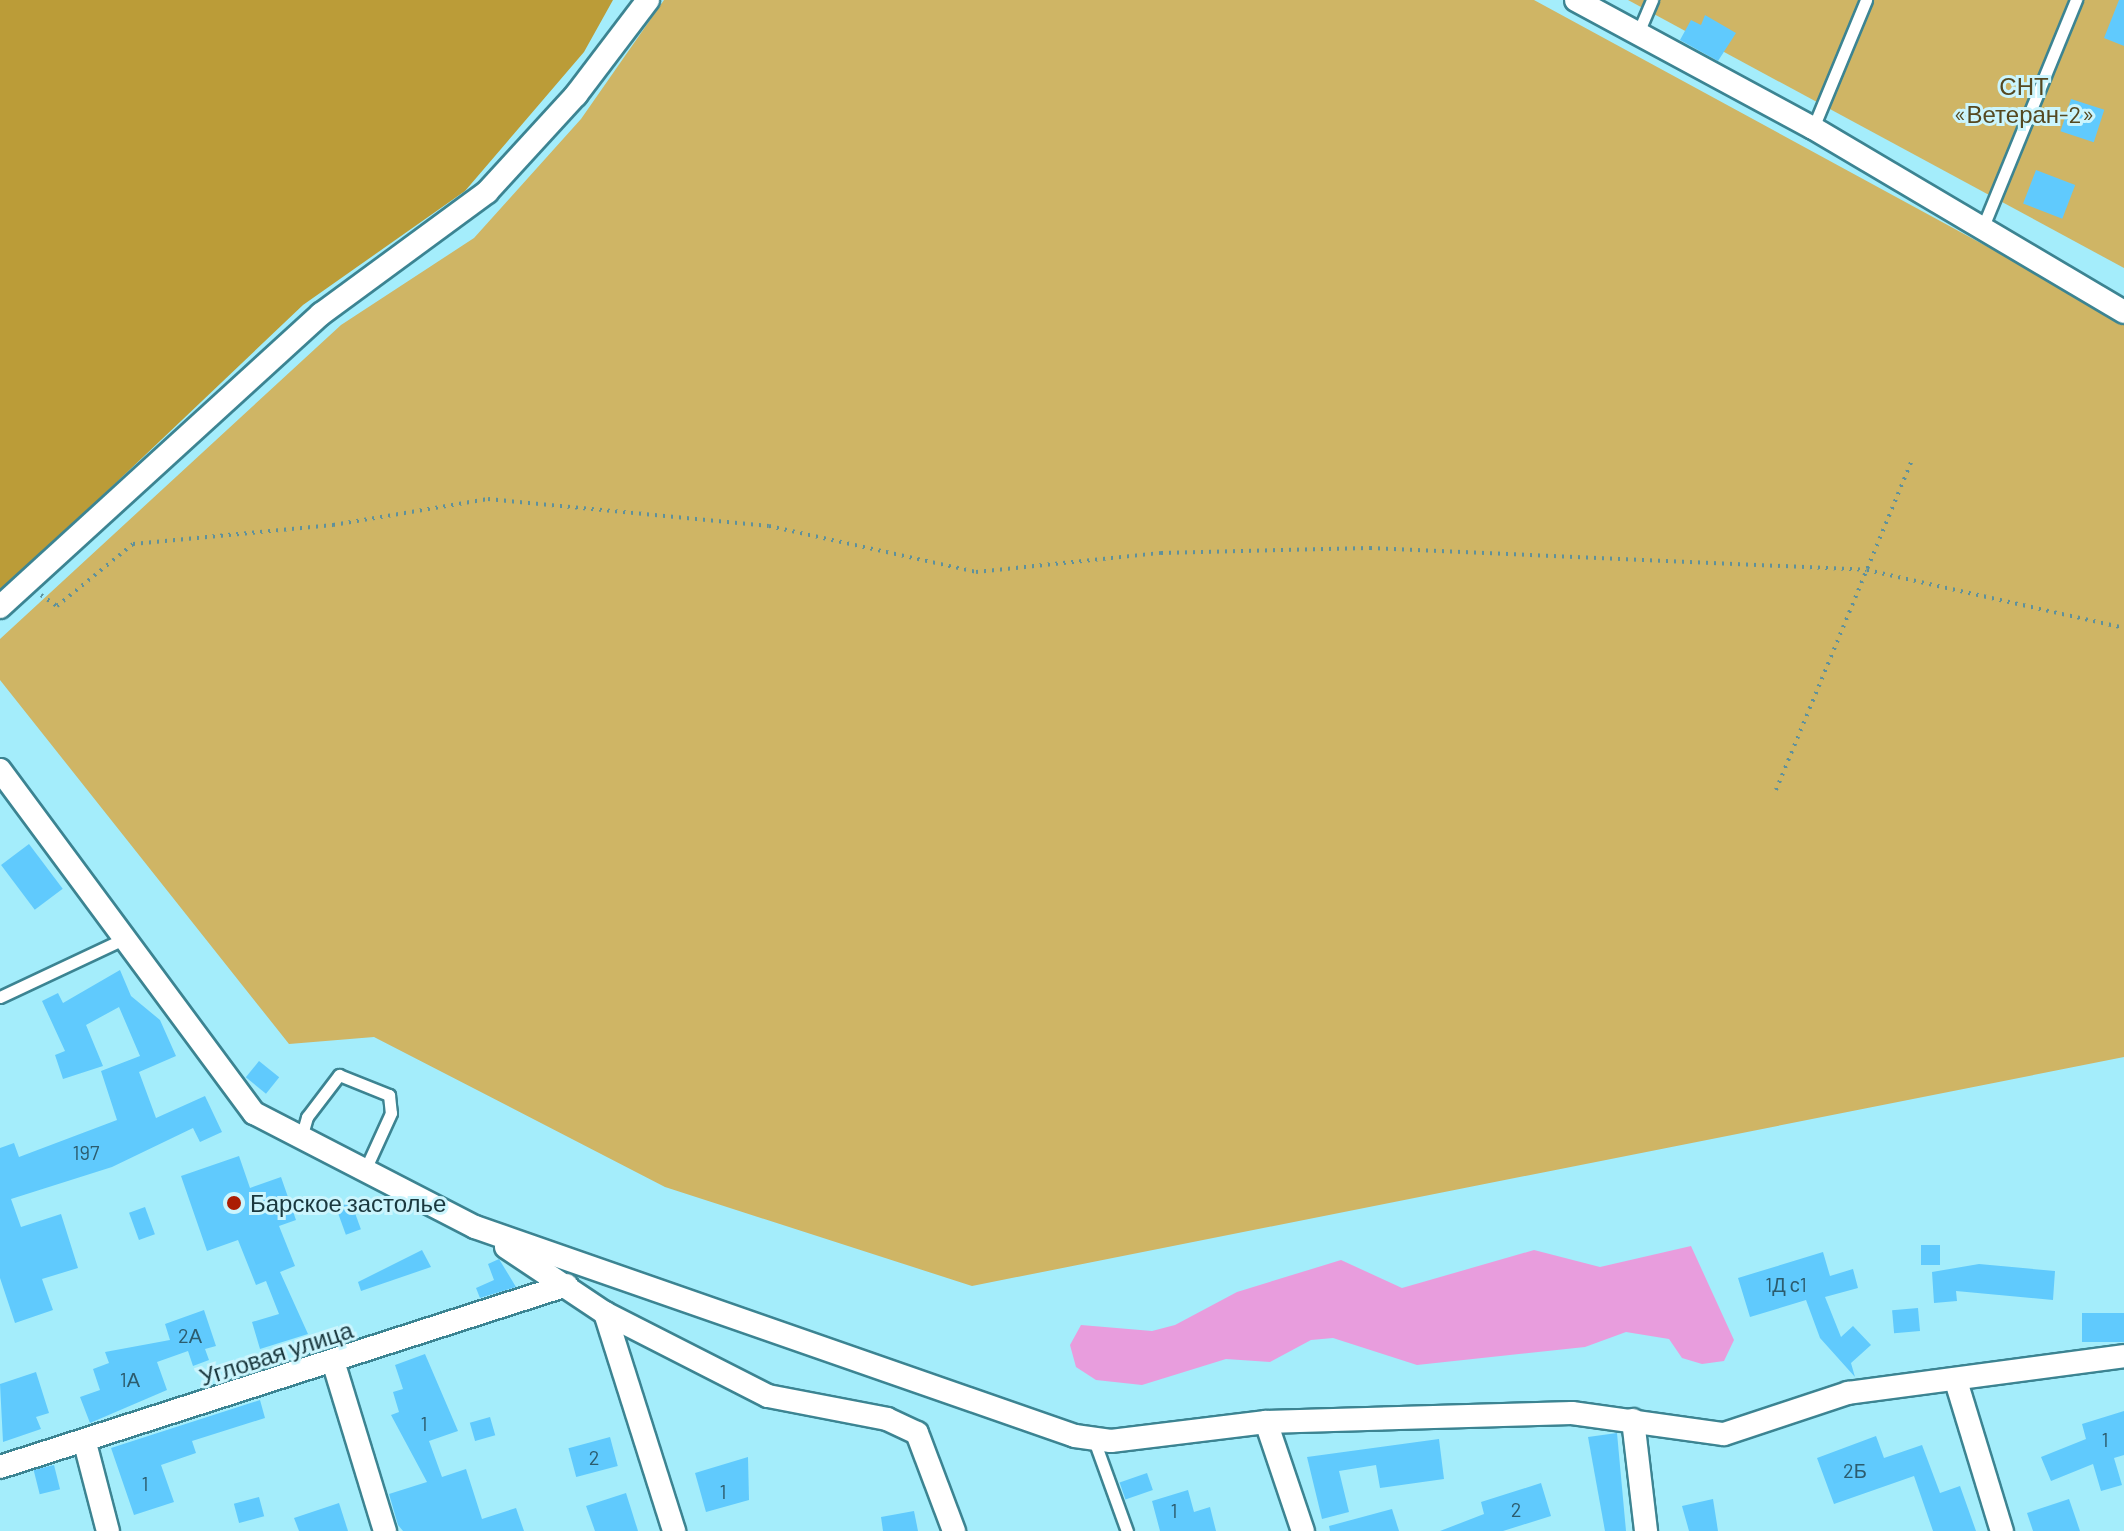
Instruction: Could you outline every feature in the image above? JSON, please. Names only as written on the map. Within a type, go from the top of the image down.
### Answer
[{"type":"street","points":[[0,607],[321,314],[487,192],[576,95],[648,0]]},
{"type":"street","points":[[1576,0],[1813,128],[2124,312]]},
{"type":"street","points":[[0,770],[236,1095],[301,1138],[475,1227],[605,1313],[768,1396],[887,1419],[917,1433],[954,1531]]},
{"type":"street","points":[[475,1227],[1094,1440],[1266,1422],[1572,1413],[1724,1434],[1848,1393],[1956,1381],[2124,1356]]},
{"type":"street","name":"Угловая улица","points":[[0,1467],[85,1443],[567,1285]]},
{"type":"street","points":[[605,1313],[674,1531]]},
{"type":"street","points":[[333,1361],[385,1531]]},
{"type":"street","points":[[1956,1381],[2002,1531]]},
{"type":"street","points":[[1633,1420],[1646,1531]]},
{"type":"street","points":[[1266,1422],[1303,1531]]},
{"type":"street","points":[[85,1443],[108,1531]]},
{"type":"lane","points":[[1638,33],[1652,0]]},
{"type":"lane","points":[[1813,128],[1866,0]]},
{"type":"lane","points":[[1982,229],[2076,0]]},
{"type":"lane","points":[[0,997],[121,940]]},
{"type":"lane","points":[[301,1138],[307,1117],[339,1075],[389,1095],[391,1113],[365,1170]]},
{"type":"lane","points":[[1094,1440],[1127,1531]]},
{"type":"path","points":[[1776,790],[1913,458]]},
{"type":"path","points":[[26,584],[57,606],[133,544],[333,525],[488,499],[769,526],[976,572],[1161,553],[1370,548],[1867,570],[2124,628]]},
{"type":"green space","points":[[664,0],[1534,0],[2124,321],[2124,1057],[972,1286],[665,1187],[374,1037],[289,1044],[0,680],[0,639],[341,325],[474,238],[581,119]]},
{"type":"green space","name":"СНТ «Ветеран-2»","points":[[1628,0],[2124,0],[2124,268]]},
{"type":"shaded area","points":[[0,0],[613,0],[584,52],[465,191],[303,305],[0,593]]},
{"type":"shaded area","points":[[1691,1246],[1734,1340],[1724,1361],[1702,1364],[1682,1358],[1669,1339],[1626,1332],[1585,1347],[1417,1365],[1333,1338],[1311,1340],[1270,1362],[1226,1359],[1142,1385],[1096,1380],[1076,1367],[1070,1345],[1081,1325],[1152,1331],[1175,1325],[1237,1292],[1341,1260],[1402,1288],[1534,1250],[1600,1267]]},
{"type":"building","points":[[2119,0],[2124,0],[2124,46],[2104,38]]},
{"type":"building","points":[[1705,15],[1736,33],[1718,61],[1680,40],[1691,20],[1701,25]]},
{"type":"building","points":[[2071,99],[2104,110],[2094,142],[2060,131]]},
{"type":"building","points":[[2036,170],[2075,185],[2062,219],[2023,204]]},
{"type":"building","points":[[29,844],[63,889],[35,910],[1,865]]},
{"type":"building","points":[[120,970],[131,996],[160,1020],[176,1056],[139,1072],[156,1118],[205,1096],[222,1132],[200,1142],[193,1128],[112,1167],[11,1199],[21,1227],[61,1214],[78,1268],[42,1279],[53,1310],[15,1323],[0,1278],[0,1148],[14,1143],[19,1157],[117,1120],[101,1071],[140,1056],[119,1007],[86,1025],[103,1066],[63,1079],[55,1055],[65,1051],[42,1001],[58,993],[63,1003]]},
{"type":"building","points":[[259,1061],[279,1077],[266,1094],[246,1077]]},
{"type":"building","points":[[239,1156],[250,1188],[281,1177],[296,1220],[279,1226],[295,1266],[280,1272],[308,1334],[260,1349],[252,1322],[279,1314],[266,1281],[256,1285],[238,1240],[207,1251],[181,1176]]},
{"type":"building","points":[[351,1202],[361,1229],[346,1235],[336,1207]]},
{"type":"building","points":[[145,1207],[155,1234],[139,1240],[129,1213]]},
{"type":"building","points":[[1921,1245],[1940,1245],[1940,1265],[1921,1265]]},
{"type":"building","points":[[422,1250],[431,1267],[361,1291],[358,1282]]},
{"type":"building","points":[[1823,1252],[1830,1276],[1853,1269],[1858,1288],[1825,1297],[1841,1337],[1853,1326],[1871,1345],[1851,1363],[1855,1377],[1820,1338],[1806,1300],[1750,1317],[1738,1278]]},
{"type":"building","points":[[499,1259],[516,1287],[480,1298],[476,1288],[494,1280],[488,1264]]},
{"type":"building","points":[[1979,1264],[2055,1271],[2053,1300],[1956,1291],[1957,1301],[1934,1303],[1932,1272]]},
{"type":"building","points":[[1918,1308],[1920,1331],[1894,1333],[1892,1310]]},
{"type":"building","points":[[204,1310],[216,1346],[205,1349],[209,1360],[193,1366],[188,1351],[157,1362],[167,1390],[90,1423],[80,1397],[100,1390],[93,1369],[109,1363],[105,1352],[170,1340],[165,1324]]},
{"type":"building","points":[[2082,1313],[2124,1313],[2124,1342],[2082,1342]]},
{"type":"building","points":[[425,1354],[458,1431],[429,1441],[442,1477],[466,1469],[482,1519],[516,1508],[524,1531],[403,1531],[398,1525],[389,1494],[427,1482],[391,1415],[399,1412],[393,1392],[403,1389],[395,1365]]},
{"type":"building","points":[[36,1372],[49,1413],[36,1417],[41,1429],[3,1442],[0,1384]]},
{"type":"building","points":[[260,1400],[265,1418],[192,1441],[196,1453],[161,1465],[174,1502],[134,1515],[111,1448]]},
{"type":"building","points":[[2124,1411],[2124,1455],[2114,1458],[2122,1485],[2101,1491],[2093,1464],[2051,1481],[2041,1457],[2086,1439],[2082,1424]]},
{"type":"building","points":[[490,1417],[495,1435],[475,1441],[470,1423]]},
{"type":"building","points":[[1617,1433],[1626,1531],[1605,1531],[1588,1437]]},
{"type":"building","points":[[1876,1436],[1884,1458],[1922,1445],[1940,1493],[1960,1486],[1976,1531],[1933,1531],[1914,1476],[1834,1504],[1817,1458]]},
{"type":"building","points":[[610,1437],[618,1466],[576,1477],[568,1448]]},
{"type":"building","points":[[1439,1439],[1444,1479],[1380,1488],[1376,1465],[1339,1471],[1349,1512],[1322,1519],[1307,1457]]},
{"type":"building","points":[[748,1457],[749,1500],[706,1512],[695,1473]]},
{"type":"building","points":[[54,1465],[60,1489],[40,1494],[34,1470]]},
{"type":"building","points":[[1147,1473],[1153,1490],[1125,1499],[1120,1482]]},
{"type":"building","points":[[1541,1483],[1551,1516],[1503,1531],[1440,1531],[1484,1514],[1481,1502]]},
{"type":"building","points":[[1188,1490],[1194,1512],[1210,1507],[1216,1531],[1160,1531],[1152,1501]]},
{"type":"building","points":[[626,1493],[638,1531],[595,1531],[586,1506]]},
{"type":"building","points":[[259,1497],[264,1516],[239,1523],[234,1504]]},
{"type":"building","points":[[1713,1499],[1718,1531],[1689,1531],[1682,1506]]},
{"type":"building","points":[[2069,1499],[2080,1531],[2033,1531],[2027,1513]]},
{"type":"building","points":[[339,1503],[348,1531],[299,1531],[294,1518]]},
{"type":"building","points":[[1392,1509],[1399,1531],[1330,1531],[1329,1526]]},
{"type":"building","points":[[914,1511],[918,1531],[883,1531],[881,1517]]},
{"type":"place","name":"Барское застолье","points":[[234,1203]]}]
